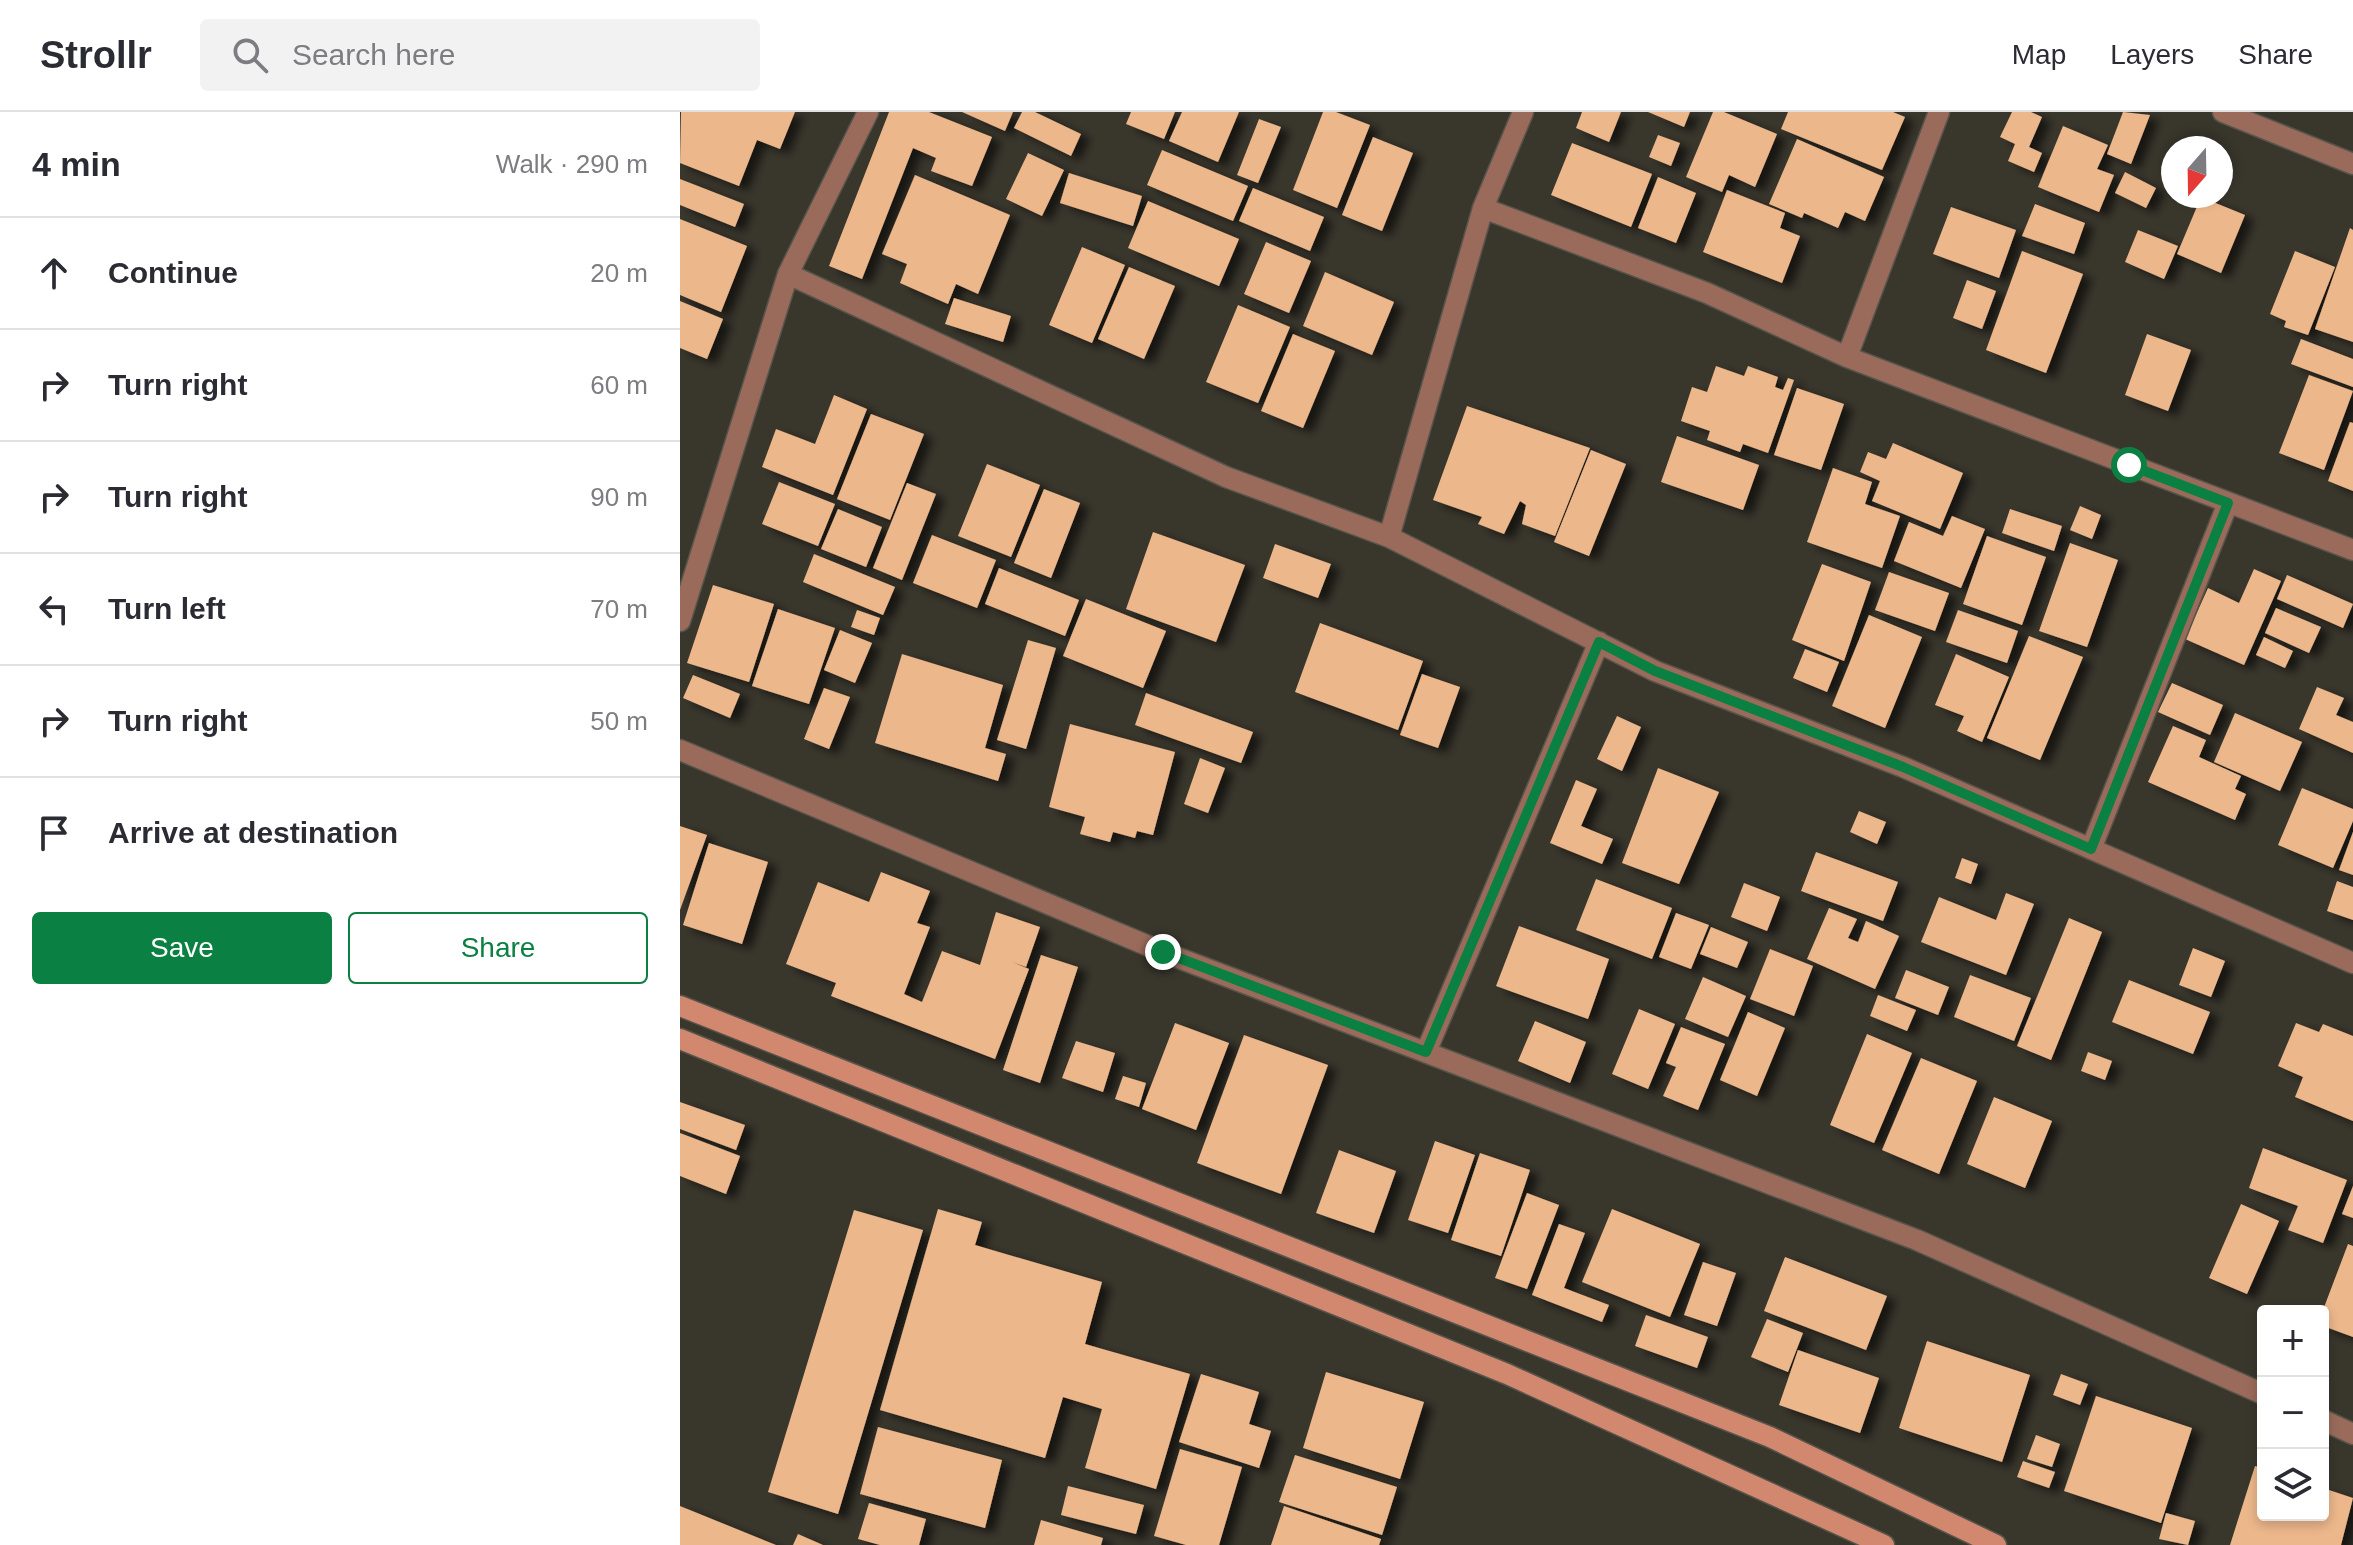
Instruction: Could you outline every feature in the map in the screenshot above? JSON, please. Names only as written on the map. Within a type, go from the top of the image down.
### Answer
[{"type":"street","points":[[680,621],[788,274],[868,112]]},
{"type":"street","points":[[1389,537],[1483,208],[1523,112]]},
{"type":"street","points":[[1847,357],[1939,112]]},
{"type":"street","points":[[2223,112],[2353,164]]},
{"type":"street","points":[[1483,208],[1707,293],[1847,357],[2353,550]]},
{"type":"street","points":[[788,274],[1226,477],[1389,537],[1655,671],[1903,767],[2353,963]]},
{"type":"street","points":[[2091,849],[2228,503]]},
{"type":"street","points":[[1426,1052],[1599,642]]},
{"type":"street","points":[[680,750],[1163,952],[1917,1240],[2257,1391]]},
{"type":"street","points":[[680,1006],[1770,1437],[1996,1545]]},
{"type":"street","points":[[680,1039],[1507,1374],[1884,1545]]},
{"type":"street","points":[[2329,1423],[2353,1434]]},
{"type":"building","points":[[681,112],[795,112],[780,149],[757,140],[739,186],[680,163]]},
{"type":"building","points":[[889,112],[929,112],[992,137],[972,186],[931,171],[936,158],[913,148],[862,279],[829,266]]},
{"type":"building","points":[[962,112],[1013,112],[1005,131]]},
{"type":"building","points":[[1022,112],[1035,112],[1081,134],[1071,156],[1014,128]]},
{"type":"building","points":[[1131,112],[1175,112],[1164,139],[1126,124]]},
{"type":"building","points":[[1182,112],[1239,112],[1218,162],[1169,141]]},
{"type":"building","points":[[1323,112],[1336,112],[1370,125],[1337,208],[1293,190]]},
{"type":"building","points":[[1582,112],[1621,112],[1609,142],[1576,128]]},
{"type":"building","points":[[1648,112],[1690,112],[1684,127]]},
{"type":"building","points":[[1713,112],[1724,112],[1777,134],[1755,187],[1729,175],[1722,192],[1686,177]]},
{"type":"building","points":[[1788,112],[1893,112],[1905,117],[1882,170],[1781,129]]},
{"type":"building","points":[[2012,112],[2031,112],[2042,117],[2029,147],[2042,153],[2034,172],[2008,161],[2015,144],[2000,137]]},
{"type":"building","points":[[2123,112],[2150,115],[2131,164],[2107,154]]},
{"type":"building","points":[[1259,119],[1281,127],[1258,183],[1237,175]]},
{"type":"building","points":[[2063,126],[2108,145],[2097,169],[2114,175],[2099,212],[2038,187]]},
{"type":"building","points":[[1658,135],[1680,143],[1671,166],[1649,157]]},
{"type":"building","points":[[1373,137],[1413,153],[1382,231],[1342,215]]},
{"type":"building","points":[[1797,139],[1884,177],[1865,221],[1845,212],[1838,228],[1804,213],[1802,218],[1769,204]]},
{"type":"building","points":[[1572,143],[1652,174],[1631,227],[1551,195]]},
{"type":"building","points":[[1162,150],[1248,186],[1233,221],[1147,185]]},
{"type":"building","points":[[1028,153],[1064,170],[1042,216],[1006,199]]},
{"type":"building","points":[[2125,172],[2156,188],[2146,208],[2115,193]]},
{"type":"building","points":[[1069,173],[1142,196],[1133,226],[1060,203]]},
{"type":"building","points":[[915,175],[1010,215],[978,294],[956,284],[948,304],[900,283],[907,264],[882,254]]},
{"type":"building","points":[[1658,177],[1696,193],[1676,243],[1638,228]]},
{"type":"building","points":[[680,179],[744,204],[735,227],[680,205]]},
{"type":"building","points":[[1253,188],[1324,217],[1310,251],[1239,221]]},
{"type":"building","points":[[1727,190],[1785,213],[1780,228],[1800,236],[1782,283],[1703,252]]},
{"type":"building","points":[[1148,201],[1239,239],[1219,286],[1128,248]]},
{"type":"building","points":[[2035,204],[2085,223],[2074,254],[2022,236]]},
{"type":"building","points":[[1951,207],[2016,230],[1999,278],[1933,254]]},
{"type":"building","points":[[2196,208],[2228,208],[2245,215],[2221,273],[2177,254]]},
{"type":"building","points":[[680,219],[747,246],[721,312],[680,295]]},
{"type":"building","points":[[2350,228],[2353,230],[2353,342],[2315,329]]},
{"type":"building","points":[[2138,230],[2178,246],[2164,279],[2125,262]]},
{"type":"building","points":[[1266,242],[1311,261],[1289,313],[1244,294]]},
{"type":"building","points":[[1082,247],[1125,265],[1092,343],[1049,325]]},
{"type":"building","points":[[2022,251],[2083,274],[2046,373],[1986,350]]},
{"type":"building","points":[[2295,251],[2335,267],[2308,335],[2284,327],[2286,321],[2270,314]]},
{"type":"building","points":[[1129,267],[1175,286],[1144,359],[1098,339]]},
{"type":"building","points":[[1325,272],[1394,302],[1372,355],[1303,326]]},
{"type":"building","points":[[1967,280],[1996,291],[1982,329],[1953,318]]},
{"type":"building","points":[[954,298],[1011,316],[1003,342],[945,324]]},
{"type":"building","points":[[680,301],[723,319],[707,359],[680,348]]},
{"type":"building","points":[[1238,305],[1290,327],[1258,403],[1206,382]]},
{"type":"building","points":[[1293,334],[1335,351],[1303,428],[1261,411]]},
{"type":"building","points":[[2147,334],[2191,350],[2168,411],[2125,395]]},
{"type":"building","points":[[2301,339],[2353,359],[2353,387],[2291,364]]},
{"type":"building","points":[[1716,366],[1744,376],[1748,366],[1778,377],[1775,387],[1783,390],[1788,378],[1794,380],[1768,453],[1743,444],[1740,452],[1707,440],[1710,431],[1681,421],[1692,387],[1707,392]]},
{"type":"building","points":[[2309,375],[2353,391],[2324,470],[2279,453]]},
{"type":"building","points":[[1797,388],[1844,404],[1821,470],[1774,455]]},
{"type":"building","points":[[834,395],[867,409],[833,495],[762,467],[776,429],[815,444]]},
{"type":"building","points":[[1467,406],[1590,448],[1555,536],[1522,524],[1526,505],[1520,501],[1504,534],[1478,524],[1482,517],[1433,500]]},
{"type":"building","points":[[871,414],[924,434],[890,520],[837,499]]},
{"type":"building","points":[[2350,422],[2353,423],[2353,491],[2328,481]]},
{"type":"building","points":[[1677,436],[1759,465],[1743,510],[1661,482]]},
{"type":"building","points":[[1893,443],[1963,473],[1940,529],[1872,501],[1880,481],[1860,472],[1868,452],[1886,459]]},
{"type":"building","points":[[1591,450],[1626,464],[1589,556],[1554,542]]},
{"type":"building","points":[[987,464],[1040,485],[1011,557],[958,536]]},
{"type":"building","points":[[1833,468],[1872,482],[1865,504],[1900,516],[1882,568],[1807,542]]},
{"type":"building","points":[[779,482],[835,504],[818,546],[762,524]]},
{"type":"building","points":[[907,483],[936,494],[902,580],[873,568]]},
{"type":"building","points":[[1044,489],[1080,503],[1051,578],[1014,563]]},
{"type":"building","points":[[2080,506],[2101,515],[2092,539],[2070,530]]},
{"type":"building","points":[[838,509],[882,527],[866,567],[821,549]]},
{"type":"building","points":[[2010,509],[2062,526],[2054,551],[2002,533]]},
{"type":"building","points":[[1952,516],[1985,529],[1961,588],[1894,561],[1909,522],[1943,536]]},
{"type":"building","points":[[1153,532],[1245,565],[1216,642],[1126,609]]},
{"type":"building","points":[[932,535],[996,560],[977,608],[913,583]]},
{"type":"building","points":[[1987,536],[2046,557],[2022,625],[1963,604]]},
{"type":"building","points":[[2070,543],[2118,560],[2087,647],[2039,631]]},
{"type":"building","points":[[1275,544],[1331,564],[1318,598],[1263,578]]},
{"type":"building","points":[[814,554],[895,587],[883,615],[803,582]]},
{"type":"building","points":[[1822,564],[1871,582],[1844,661],[1792,640]]},
{"type":"building","points":[[999,568],[1079,600],[1065,636],[985,604]]},
{"type":"building","points":[[2254,569],[2281,581],[2244,665],[2185,639],[2208,588],[2239,603]]},
{"type":"building","points":[[1889,572],[1949,593],[1935,631],[1875,610]]},
{"type":"building","points":[[2287,575],[2353,604],[2343,628],[2277,599]]},
{"type":"building","points":[[713,585],[774,604],[749,682],[687,663]]},
{"type":"building","points":[[1086,599],[1166,631],[1143,688],[1063,656]]},
{"type":"building","points":[[2276,608],[2321,627],[2309,653],[2265,633]]},
{"type":"building","points":[[778,609],[835,628],[809,704],[752,686]]},
{"type":"building","points":[[857,610],[880,618],[874,635],[851,627]]},
{"type":"building","points":[[1958,610],[2018,631],[2007,663],[1946,642]]},
{"type":"building","points":[[1869,615],[1922,637],[1885,728],[1832,706]]},
{"type":"building","points":[[1320,623],[1423,661],[1398,730],[1295,692]]},
{"type":"building","points":[[840,630],[872,643],[855,683],[824,670]]},
{"type":"building","points":[[2029,636],[2083,657],[2040,760],[1987,738]]},
{"type":"building","points":[[2264,637],[2293,651],[2285,668],[2256,655]]},
{"type":"building","points":[[1028,640],[1056,648],[1026,749],[997,740]]},
{"type":"building","points":[[1805,649],[1839,662],[1827,692],[1793,678]]},
{"type":"building","points":[[902,654],[1003,685],[985,748],[1006,754],[998,781],[875,743]]},
{"type":"building","points":[[1956,654],[2009,677],[1982,742],[1957,731],[1964,716],[1935,705]]},
{"type":"building","points":[[1422,674],[1460,687],[1438,748],[1400,735]]},
{"type":"building","points":[[693,675],[740,694],[730,718],[683,698]]},
{"type":"building","points":[[2172,683],[2223,705],[2210,735],[2158,712]]},
{"type":"building","points":[[2317,687],[2344,698],[2336,715],[2353,722],[2353,753],[2299,729]]},
{"type":"building","points":[[824,688],[850,697],[829,749],[804,739]]},
{"type":"building","points":[[1146,693],[1253,732],[1241,763],[1135,725]]},
{"type":"building","points":[[2235,713],[2302,742],[2280,791],[2214,762]]},
{"type":"building","points":[[1617,716],[1641,727],[1622,771],[1597,759]]},
{"type":"building","points":[[1070,724],[1175,752],[1153,835],[1137,831],[1135,838],[1113,832],[1110,842],[1080,834],[1085,817],[1049,807]]},
{"type":"building","points":[[2173,726],[2206,740],[2199,757],[2241,776],[2235,789],[2246,794],[2235,820],[2148,782]]},
{"type":"building","points":[[1200,758],[1225,768],[1208,813],[1184,804]]},
{"type":"building","points":[[1658,768],[1719,792],[1679,884],[1622,863]]},
{"type":"building","points":[[1576,780],[1597,789],[1581,826],[1613,839],[1602,864],[1550,843]]},
{"type":"building","points":[[2302,788],[2353,809],[2353,821],[2333,868],[2278,845]]},
{"type":"building","points":[[1859,811],[1886,822],[1877,844],[1850,832]]},
{"type":"building","points":[[680,826],[707,835],[680,910]]},
{"type":"building","points":[[2353,832],[2353,875],[2339,870]]},
{"type":"building","points":[[709,843],[768,862],[742,944],[683,925]]},
{"type":"building","points":[[1816,852],[1898,882],[1883,921],[1801,891]]},
{"type":"building","points":[[1962,858],[1978,864],[1971,884],[1955,878]]},
{"type":"building","points":[[881,872],[930,891],[917,923],[930,927],[904,994],[922,1002],[942,951],[980,965],[996,912],[1040,927],[1026,967],[1012,962],[1029,969],[995,1059],[831,996],[836,983],[786,964],[818,882],[869,902]]},
{"type":"building","points":[[1596,879],[1672,908],[1652,959],[1576,930]]},
{"type":"building","points":[[2337,881],[2353,887],[2353,920],[2327,911]]},
{"type":"building","points":[[1744,883],[1780,897],[1767,931],[1731,917]]},
{"type":"building","points":[[2006,893],[2034,904],[2006,975],[1921,942],[1939,897],[1996,920]]},
{"type":"building","points":[[1829,908],[1857,919],[1848,938],[1858,942],[1866,921],[1899,936],[1875,989],[1807,959]]},
{"type":"building","points":[[1676,913],[1709,925],[1691,969],[1659,957]]},
{"type":"building","points":[[2069,918],[2102,932],[2051,1060],[2017,1046]]},
{"type":"building","points":[[1519,926],[1609,959],[1588,1019],[1496,986]]},
{"type":"building","points":[[1711,927],[1748,942],[1737,968],[1700,954]]},
{"type":"building","points":[[2193,948],[2225,961],[2211,997],[2179,985]]},
{"type":"building","points":[[1770,949],[1813,966],[1794,1016],[1750,999]]},
{"type":"building","points":[[1041,955],[1078,967],[1040,1083],[1003,1070]]},
{"type":"building","points":[[1906,970],[1949,987],[1938,1015],[1895,998]]},
{"type":"building","points":[[1970,975],[2031,998],[2014,1041],[1954,1017]]},
{"type":"building","points":[[1703,977],[1746,996],[1728,1037],[1685,1019]]},
{"type":"building","points":[[2129,980],[2210,1012],[2193,1054],[2112,1022]]},
{"type":"building","points":[[1878,995],[1916,1010],[1907,1031],[1870,1016]]},
{"type":"building","points":[[1639,1009],[1675,1024],[1648,1089],[1612,1074]]},
{"type":"building","points":[[1748,1012],[1785,1028],[1757,1096],[1720,1080]]},
{"type":"building","points":[[1535,1021],[1586,1042],[1570,1083],[1518,1061]]},
{"type":"building","points":[[1175,1023],[1229,1043],[1196,1130],[1142,1109]]},
{"type":"building","points":[[2296,1023],[2319,1032],[2323,1024],[2353,1036],[2353,1121],[2295,1097],[2303,1077],[2278,1066]]},
{"type":"building","points":[[1681,1027],[1725,1044],[1698,1110],[1663,1096],[1676,1067],[1666,1063]]},
{"type":"building","points":[[1867,1034],[1912,1053],[1874,1143],[1830,1125]]},
{"type":"building","points":[[1244,1035],[1328,1065],[1281,1194],[1197,1163]]},
{"type":"building","points":[[1076,1041],[1115,1053],[1103,1092],[1062,1078]]},
{"type":"building","points":[[2088,1052],[2112,1061],[2105,1080],[2081,1071]]},
{"type":"building","points":[[1921,1058],[1977,1081],[1939,1174],[1882,1150]]},
{"type":"building","points":[[1123,1076],[1146,1083],[1139,1107],[1115,1099]]},
{"type":"building","points":[[1994,1097],[2052,1121],[2025,1188],[1967,1164]]},
{"type":"building","points":[[680,1102],[745,1125],[736,1150],[680,1129]]},
{"type":"building","points":[[680,1133],[740,1156],[726,1194],[680,1176]]},
{"type":"building","points":[[1435,1141],[1475,1155],[1448,1233],[1408,1220]]},
{"type":"building","points":[[2263,1148],[2347,1180],[2323,1243],[2288,1230],[2298,1206],[2249,1188]]},
{"type":"building","points":[[1339,1150],[1396,1171],[1374,1233],[1316,1213]]},
{"type":"building","points":[[1480,1153],[1530,1170],[1501,1256],[1451,1240]]},
{"type":"building","points":[[2353,1186],[2353,1218],[2342,1214]]},
{"type":"building","points":[[1527,1193],[1559,1205],[1527,1289],[1495,1278]]},
{"type":"building","points":[[2241,1204],[2279,1221],[2247,1294],[2209,1278]]},
{"type":"building","points":[[938,1209],[982,1222],[975,1245],[1102,1282],[1085,1344],[1190,1374],[1156,1489],[1085,1468],[1102,1409],[1063,1397],[1045,1458],[880,1410]]},
{"type":"building","points":[[1612,1209],[1700,1244],[1670,1317],[1582,1282]]},
{"type":"building","points":[[854,1210],[923,1230],[838,1514],[768,1492]]},
{"type":"building","points":[[1559,1224],[1585,1233],[1564,1288],[1609,1305],[1602,1322],[1532,1295]]},
{"type":"building","points":[[2348,1244],[2353,1246],[2353,1337],[2329,1328],[2329,1305],[2325,1305]]},
{"type":"building","points":[[1785,1257],[1887,1296],[1866,1350],[1764,1311]]},
{"type":"building","points":[[1703,1262],[1736,1273],[1717,1326],[1684,1315]]},
{"type":"building","points":[[1646,1315],[1708,1337],[1697,1368],[1635,1346]]},
{"type":"building","points":[[1767,1319],[1803,1333],[1788,1372],[1751,1357]]},
{"type":"building","points":[[1927,1341],[2030,1375],[2002,1462],[1899,1428]]},
{"type":"building","points":[[1798,1350],[1879,1378],[1860,1433],[1779,1405]]},
{"type":"building","points":[[1326,1372],[1424,1402],[1400,1479],[1303,1448]]},
{"type":"building","points":[[1201,1374],[1259,1392],[1249,1424],[1271,1431],[1259,1468],[1179,1442]]},
{"type":"building","points":[[2061,1374],[2088,1384],[2080,1405],[2053,1395]]},
{"type":"building","points":[[2096,1396],[2192,1428],[2161,1523],[2064,1491]]},
{"type":"building","points":[[878,1427],[1002,1460],[985,1528],[860,1494]]},
{"type":"building","points":[[2036,1435],[2060,1444],[2052,1467],[2027,1459]]},
{"type":"building","points":[[1180,1449],[1242,1467],[1219,1545],[1186,1545],[1154,1536]]},
{"type":"building","points":[[1295,1455],[1397,1487],[1382,1535],[1279,1502]]},
{"type":"building","points":[[2023,1461],[2055,1472],[2049,1488],[2017,1477]]},
{"type":"building","points":[[2255,1466],[2257,1521],[2329,1521],[2329,1490],[2353,1498],[2341,1545],[2230,1545]]},
{"type":"building","points":[[1068,1486],[1144,1505],[1136,1534],[1061,1515]]},
{"type":"building","points":[[869,1503],[926,1519],[919,1545],[880,1545],[858,1539]]},
{"type":"building","points":[[680,1506],[776,1545],[680,1545]]},
{"type":"building","points":[[1284,1506],[1381,1539],[1379,1545],[1271,1545]]},
{"type":"building","points":[[2166,1513],[2195,1521],[2188,1545],[2159,1539]]},
{"type":"building","points":[[1041,1520],[1103,1538],[1101,1545],[1034,1545]]},
{"type":"building","points":[[798,1534],[823,1545],[793,1545]]},
{"type":"route","points":[[1163,952],[1426,1052],[1599,642],[1655,671],[1903,767],[2091,849],[2228,503],[2129,465]]}]
